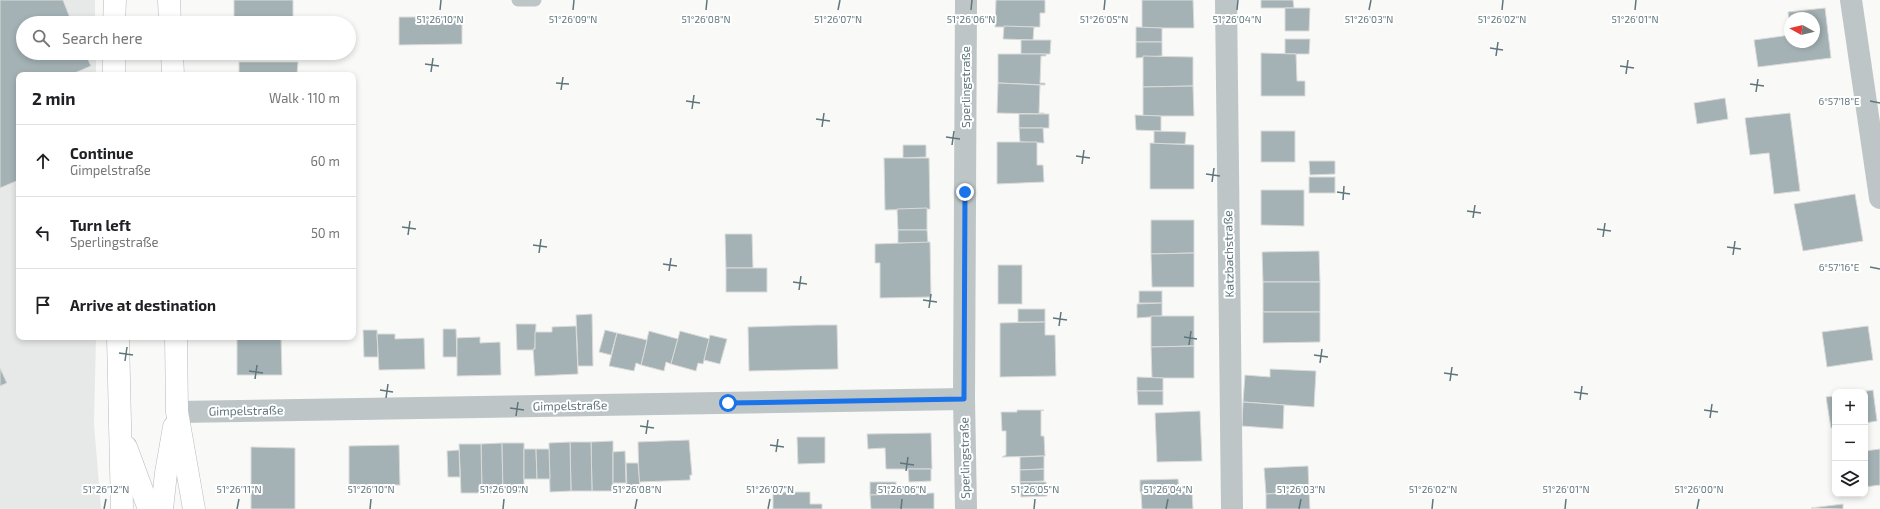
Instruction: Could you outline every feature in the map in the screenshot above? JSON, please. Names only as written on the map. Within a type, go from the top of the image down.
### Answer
[{"type":"street","points":[[114,16],[115,0]]},
{"type":"street","points":[[169,0],[170,16]]},
{"type":"street","name":"Sperlingstraße","points":[[966,0],[964,399],[966,509]]},
{"type":"street","name":"Katzbachstraße","points":[[1226,0],[1232,509]]},
{"type":"street","points":[[1851,0],[1880,198]]},
{"type":"street","points":[[114,60],[114,72]]},
{"type":"street","points":[[172,60],[173,72]]},
{"type":"street","points":[[118,340],[122,509]]},
{"type":"street","points":[[176,340],[177,412],[194,509]]},
{"type":"street","name":"Gimpelstraße","points":[[177,412],[964,399]]},
{"type":"street","points":[[162,509],[166,473],[177,412]]},
{"type":"street","points":[[120,431],[149,509]]},
{"type":"lane","points":[[518,0],[535,0]]},
{"type":"shaded area","points":[[0,0],[95,0],[95,16],[16,16],[16,60],[96,60],[96,72],[16,72],[16,340],[96,340],[94,424],[101,509],[0,509]]},
{"type":"building","points":[[0,0],[63,0],[69,16],[16,16],[16,60],[88,60],[91,66],[77,72],[16,72],[16,181],[0,188]]},
{"type":"building","points":[[234,0],[293,0],[293,16],[234,16]]},
{"type":"building","points":[[996,0],[1045,0],[1045,13],[1040,13],[1040,27],[995,27]]},
{"type":"building","points":[[1142,0],[1193,0],[1194,28],[1142,28]]},
{"type":"building","points":[[1261,0],[1293,0],[1294,8],[1261,8]]},
{"type":"building","points":[[1285,8],[1310,8],[1309,31],[1285,31]]},
{"type":"building","points":[[1825,8],[1831,58],[1758,67],[1754,40],[1784,36],[1784,48],[1820,48],[1820,12],[1788,12]]},
{"type":"building","points":[[399,17],[462,17],[462,44],[399,45]]},
{"type":"building","points":[[1004,26],[1034,27],[1033,40],[1003,39]]},
{"type":"building","points":[[1136,27],[1162,28],[1162,42],[1136,42]]},
{"type":"building","points":[[1285,39],[1310,39],[1309,54],[1285,54]]},
{"type":"building","points":[[1021,40],[1051,40],[1050,54],[1021,54]]},
{"type":"building","points":[[1136,42],[1162,42],[1162,56],[1136,58]]},
{"type":"building","points":[[1261,53],[1296,54],[1297,81],[1305,81],[1305,96],[1261,96]]},
{"type":"building","points":[[998,54],[1046,54],[1046,56],[1041,56],[1040,83],[1045,83],[1045,85],[998,83]]},
{"type":"building","points":[[1143,56],[1193,57],[1193,86],[1143,87]]},
{"type":"building","points":[[239,62],[298,62],[297,72],[239,72]]},
{"type":"building","points":[[998,83],[1040,85],[1039,113],[1045,114],[997,113]]},
{"type":"building","points":[[1193,86],[1194,116],[1143,116],[1143,87]]},
{"type":"building","points":[[1725,98],[1728,119],[1697,124],[1694,103]]},
{"type":"building","points":[[1790,113],[1800,191],[1774,194],[1769,153],[1750,155],[1745,118]]},
{"type":"building","points":[[1019,114],[1049,114],[1049,128],[1019,128]]},
{"type":"building","points":[[1135,115],[1161,116],[1161,131],[1136,130]]},
{"type":"building","points":[[1019,128],[1043,128],[1044,143],[1020,142]]},
{"type":"building","points":[[1154,131],[1186,132],[1185,144],[1154,144]]},
{"type":"building","points":[[1261,131],[1295,131],[1295,162],[1261,162]]},
{"type":"building","points":[[997,142],[1037,142],[1037,165],[1043,165],[1044,182],[997,184]]},
{"type":"building","points":[[1150,143],[1194,145],[1194,189],[1150,189]]},
{"type":"building","points":[[903,145],[926,145],[926,157],[903,158]]},
{"type":"building","points":[[884,158],[929,158],[930,209],[885,210]]},
{"type":"building","points":[[1309,161],[1335,161],[1335,174],[1310,175]]},
{"type":"building","points":[[1309,177],[1335,177],[1335,193],[1309,193]]},
{"type":"building","points":[[1261,190],[1304,190],[1304,226],[1261,225]]},
{"type":"building","points":[[1855,194],[1863,241],[1803,251],[1794,204]]},
{"type":"building","points":[[927,208],[927,230],[898,230],[897,209]]},
{"type":"building","points":[[1151,220],[1194,220],[1194,253],[1151,254]]},
{"type":"building","points":[[898,230],[927,230],[928,243],[898,243]]},
{"type":"building","points":[[725,234],[752,234],[753,268],[726,268]]},
{"type":"building","points":[[930,242],[931,297],[880,298],[880,263],[875,263],[875,244]]},
{"type":"building","points":[[1319,251],[1320,282],[1263,282],[1262,252]]},
{"type":"building","points":[[1194,253],[1194,287],[1152,287],[1151,254]]},
{"type":"building","points":[[998,265],[1022,265],[1022,304],[998,304]]},
{"type":"building","points":[[726,268],[767,268],[767,292],[726,292]]},
{"type":"building","points":[[1263,282],[1320,282],[1320,312],[1263,312]]},
{"type":"building","points":[[1139,291],[1162,291],[1162,303],[1139,303]]},
{"type":"building","points":[[1162,303],[1162,316],[1137,318],[1137,304]]},
{"type":"building","points":[[1018,309],[1045,309],[1045,322],[1018,322]]},
{"type":"building","points":[[1263,312],[1320,312],[1320,342],[1263,343]]},
{"type":"building","points":[[592,314],[593,366],[578,366],[576,315]]},
{"type":"building","points":[[1151,316],[1194,316],[1194,346],[1151,347]]},
{"type":"building","points":[[1045,322],[1045,335],[1055,335],[1056,376],[1000,377],[1000,323]]},
{"type":"building","points":[[516,324],[536,324],[535,349],[517,350]]},
{"type":"building","points":[[837,325],[838,369],[749,371],[748,327]]},
{"type":"building","points":[[576,326],[578,374],[535,376],[533,349],[535,349],[535,332],[552,332],[552,327]]},
{"type":"building","points":[[1868,326],[1873,360],[1827,367],[1822,332]]},
{"type":"building","points":[[443,329],[456,329],[457,357],[443,357]]},
{"type":"building","points":[[363,330],[377,330],[378,357],[364,357]]},
{"type":"building","points":[[605,330],[617,333],[611,355],[599,352]]},
{"type":"building","points":[[649,331],[678,339],[671,364],[666,362],[664,371],[641,365]]},
{"type":"building","points":[[680,331],[710,339],[703,364],[698,363],[696,371],[671,364]]},
{"type":"building","points":[[617,333],[647,340],[641,365],[636,363],[634,371],[609,366]]},
{"type":"building","points":[[377,334],[395,334],[395,339],[424,338],[425,369],[379,370]]},
{"type":"building","points":[[710,335],[727,339],[720,364],[704,360]]},
{"type":"building","points":[[480,337],[480,343],[500,342],[501,375],[457,376],[457,338]]},
{"type":"building","points":[[237,340],[281,340],[282,375],[237,375]]},
{"type":"building","points":[[1194,346],[1194,378],[1152,378],[1151,347]]},
{"type":"building","points":[[0,368],[7,383],[0,386]]},
{"type":"building","points":[[1270,369],[1316,371],[1314,407],[1243,402],[1245,375],[1270,377]]},
{"type":"building","points":[[1137,377],[1163,378],[1163,391],[1137,391]]},
{"type":"building","points":[[1873,390],[1877,421],[1868,422],[1868,391]]},
{"type":"building","points":[[1137,391],[1163,391],[1163,405],[1138,405]]},
{"type":"building","points":[[1832,396],[1831,428],[1826,397]]},
{"type":"building","points":[[1243,402],[1284,405],[1283,429],[1242,426]]},
{"type":"building","points":[[1017,410],[1044,410],[1041,411],[1041,436],[1044,436],[1045,456],[1002,457],[1006,455],[1006,431],[1002,431],[1001,412],[1017,412]]},
{"type":"building","points":[[1200,411],[1202,461],[1157,462],[1155,413]]},
{"type":"building","points":[[931,433],[932,469],[886,469],[885,448],[868,449],[867,434]]},
{"type":"building","points":[[797,437],[825,437],[825,463],[798,464]]},
{"type":"building","points":[[689,440],[692,475],[690,475],[690,480],[639,482],[638,442]]},
{"type":"building","points":[[613,441],[613,491],[592,491],[591,442]]},
{"type":"building","points":[[570,442],[591,442],[592,491],[571,491]]},
{"type":"building","points":[[570,442],[571,491],[550,492],[549,443]]},
{"type":"building","points":[[502,443],[503,493],[482,493],[481,444]]},
{"type":"building","points":[[502,443],[524,443],[524,492],[503,493]]},
{"type":"building","points":[[459,444],[481,444],[482,493],[461,493]]},
{"type":"building","points":[[399,445],[400,485],[349,485],[349,446]]},
{"type":"building","points":[[251,447],[295,448],[295,509],[251,509]]},
{"type":"building","points":[[524,449],[536,449],[537,479],[524,479]]},
{"type":"building","points":[[536,449],[549,449],[550,479],[537,479]]},
{"type":"building","points":[[1880,449],[1880,485],[1868,487],[1868,451]]},
{"type":"building","points":[[459,450],[460,477],[448,477],[447,451]]},
{"type":"building","points":[[625,451],[626,483],[613,483],[613,452]]},
{"type":"building","points":[[1044,456],[1044,469],[1020,470],[1020,457]]},
{"type":"building","points":[[626,463],[638,463],[640,488],[627,489]]},
{"type":"building","points":[[1308,466],[1309,492],[1266,494],[1264,468]]},
{"type":"building","points":[[908,469],[931,469],[931,481],[909,482]]},
{"type":"building","points":[[1044,469],[1044,481],[1020,482],[1020,470]]},
{"type":"building","points":[[1178,479],[1179,491],[1140,492],[1140,480]]},
{"type":"building","points":[[870,482],[896,482],[896,495],[870,495]]},
{"type":"building","points":[[1020,482],[1046,482],[1047,496],[1021,497]]},
{"type":"building","points":[[1192,491],[1193,509],[1142,509],[1141,492]]},
{"type":"building","points":[[773,492],[810,492],[810,504],[822,504],[822,509],[773,509]]},
{"type":"building","points":[[1309,492],[1310,509],[1266,509],[1266,494]]},
{"type":"building","points":[[934,493],[934,509],[871,509],[870,495]]},
{"type":"building","points":[[1843,504],[1843,509],[1811,508]]},
{"type":"route","points":[[728,403],[964,399],[965,192]]}]
